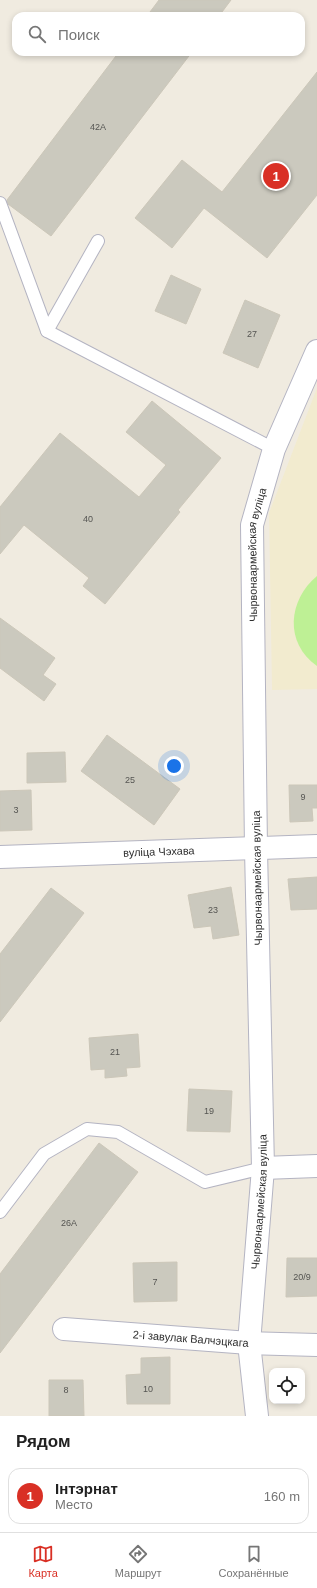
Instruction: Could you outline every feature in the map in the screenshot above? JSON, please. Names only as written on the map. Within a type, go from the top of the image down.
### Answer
[{"type":"street","name":"Чырвонаармейская вуліца","points":[[257,1416],[248,1343],[263,1168],[256,849],[252,525],[274,449],[317,351]]},
{"type":"street","name":"вуліца Чэхава","points":[[0,857],[317,846]]},
{"type":"street","points":[[263,1168],[317,1166]]},
{"type":"street","name":"2-і завулак Валчэцкага","points":[[64,1329],[248,1343],[317,1345]]},
{"type":"lane","points":[[0,203],[47,331],[274,449]]},
{"type":"lane","points":[[47,331],[98,241]]},
{"type":"lane","points":[[0,1212],[44,1154],[87,1129],[118,1132],[205,1182],[263,1168]]},
{"type":"shaded area","points":[[317,388],[317,689],[272,690],[269,513]]},
{"type":"green space","points":[[317,576],[317,666],[306,657],[299,646],[295,634],[294,621],[300,597],[307,586]]},
{"type":"building","points":[[159,0],[231,0],[222,12],[150,12]]},
{"type":"building","points":[[116,56],[189,56],[51,236],[8,204],[7,200]]},
{"type":"building","points":[[317,72],[317,195],[267,258],[204,208],[172,248],[135,218],[182,160],[222,192]]},
{"type":"building","points":[[171,275],[201,289],[186,324],[155,311]]},
{"type":"building","points":[[245,300],[280,315],[258,368],[223,353]]},
{"type":"building","points":[[152,401],[221,458],[178,510],[180,512],[105,604],[83,586],[89,578],[24,525],[0,554],[0,507],[60,433],[139,497],[166,465],[126,432]]},
{"type":"building","points":[[0,618],[55,658],[43,675],[56,684],[44,701],[0,668]]},
{"type":"building","points":[[107,735],[180,789],[154,825],[81,771]]},
{"type":"building","points":[[65,752],[66,782],[27,783],[27,753]]},
{"type":"building","points":[[289,785],[317,785],[317,808],[312,808],[313,821],[290,822]]},
{"type":"building","points":[[31,790],[32,830],[0,831],[0,791]]},
{"type":"building","points":[[317,877],[317,909],[291,910],[288,879]]},
{"type":"building","points":[[231,887],[239,935],[213,939],[211,926],[194,928],[188,895]]},
{"type":"building","points":[[51,888],[84,913],[0,1022],[0,954]]},
{"type":"building","points":[[138,1034],[140,1067],[126,1068],[127,1076],[105,1078],[105,1069],[91,1070],[89,1038]]},
{"type":"building","points":[[189,1089],[232,1091],[230,1132],[187,1131]]},
{"type":"building","points":[[99,1143],[138,1172],[0,1353],[0,1274]]},
{"type":"building","points":[[287,1258],[317,1258],[317,1296],[286,1297]]},
{"type":"building","points":[[177,1262],[177,1301],[134,1302],[133,1263]]},
{"type":"building","points":[[170,1357],[170,1404],[127,1404],[126,1375],[141,1374],[141,1358]]},
{"type":"building","points":[[49,1380],[83,1380],[84,1416],[49,1416]]},
{"type":"place","name":"Інтэрнат","points":[[276,176]]}]
